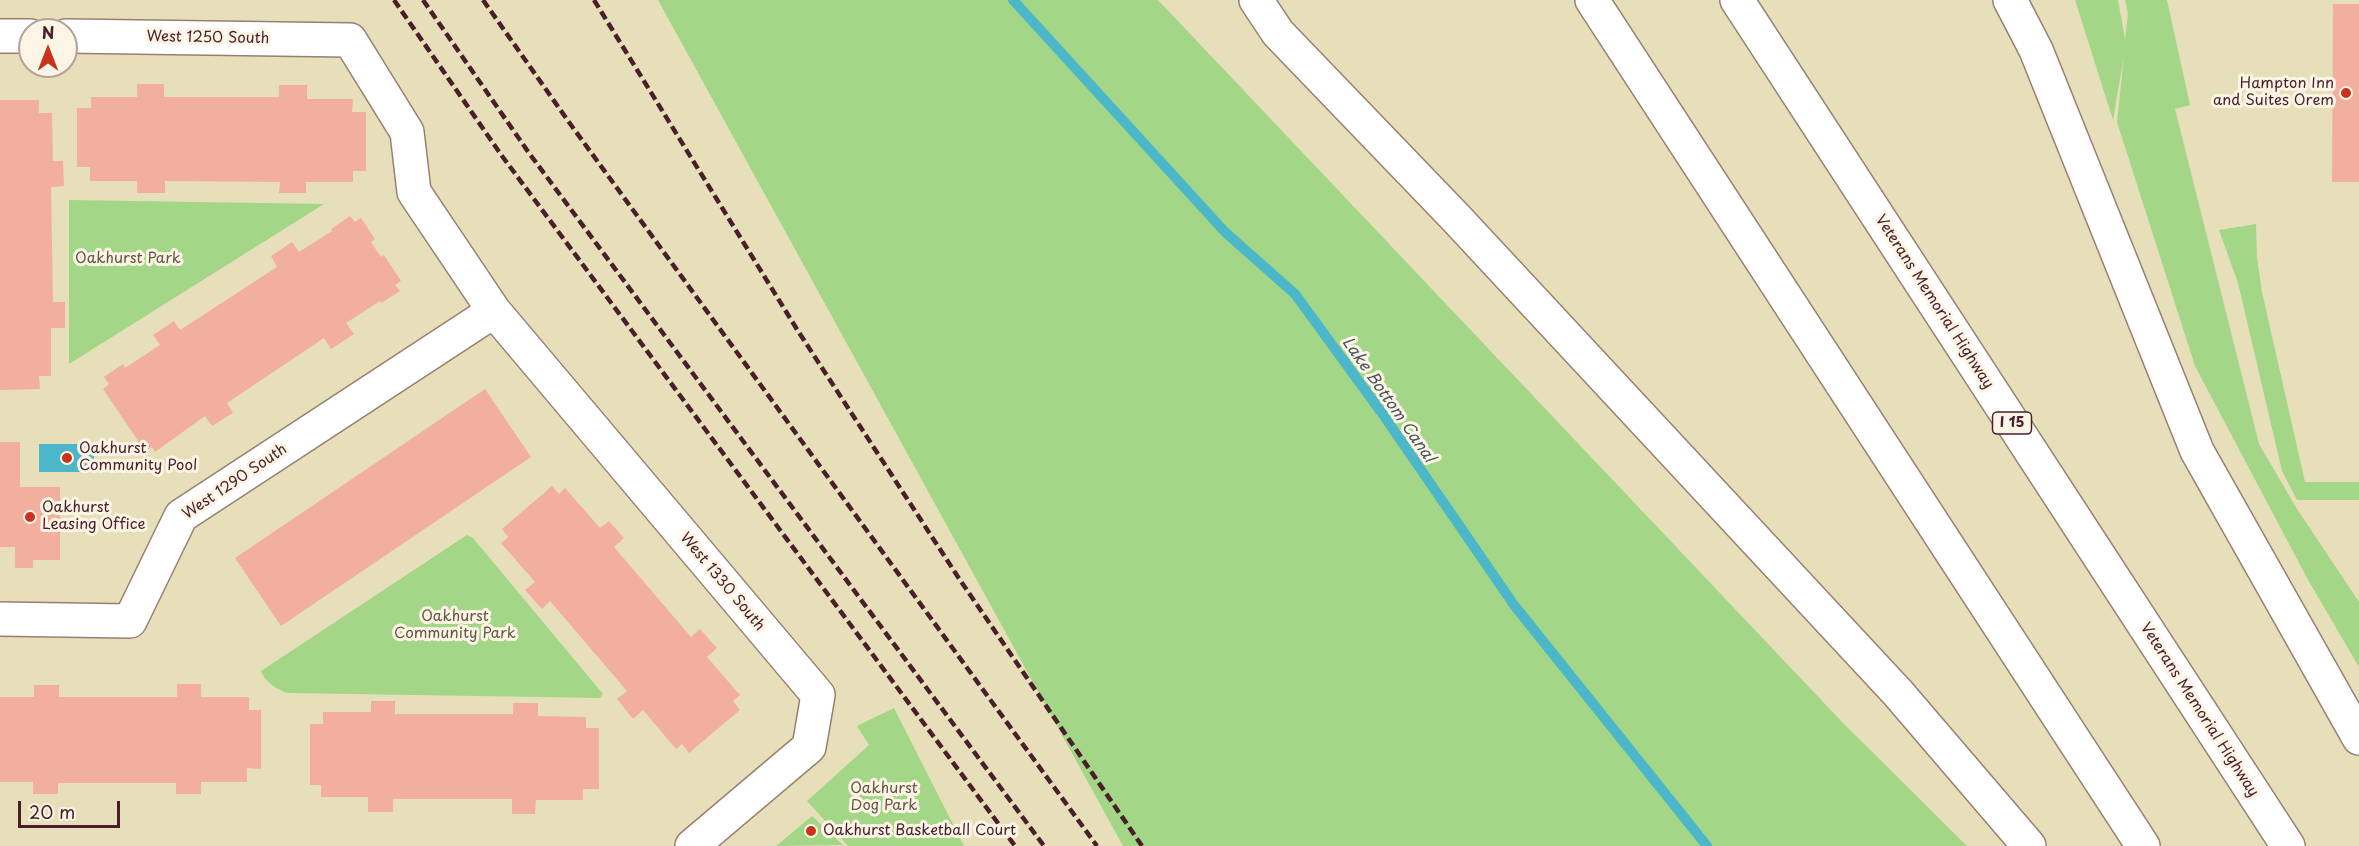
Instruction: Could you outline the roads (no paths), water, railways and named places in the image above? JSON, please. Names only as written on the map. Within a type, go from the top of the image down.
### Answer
[{"type":"main road","points":[[1238,0],[1278,33],[1456,218],[1890,685],[2029,846]]},
{"type":"main road","points":[[1256,0],[1278,33]]},
{"type":"main road","points":[[1592,0],[2143,846]]},
{"type":"main road","name":"Veterans Memorial Highway","points":[[1737,0],[2288,846]]},
{"type":"main road","points":[[2010,0],[2036,50],[2197,451],[2359,738]]},
{"type":"main road","points":[[2023,0],[2036,50]]},
{"type":"main road","points":[[0,36],[18,36]]},
{"type":"main road","name":"West 1250 South","points":[[78,36],[350,40]]},
{"type":"main road","name":"West 1330 South","points":[[350,40],[407,132],[414,192],[494,311],[818,695],[809,747],[692,846]]},
{"type":"main road","name":"West 1290 South","points":[[0,619],[130,621],[181,516],[494,311]]},
{"type":"water","name":"Oakhurst Community Pool","points":[[39,444],[94,444],[94,472],[39,472]]},
{"type":"waterway","name":"Lake Bottom Canal","points":[[1013,0],[1225,232],[1295,294],[1384,416],[1514,605],[1707,846]]},
{"type":"railway","points":[[394,0],[502,156],[1015,846]]},
{"type":"railway","points":[[423,0],[529,153],[1044,846]]},
{"type":"railway","points":[[483,0],[571,125],[1097,846]]},
{"type":"railway","points":[[594,0],[798,331],[960,580],[1142,846]]},
{"type":"place","name":"Hampton Inn and Suites Orem","points":[[2346,93]]},
{"type":"place","name":"Oakhurst Community Pool","points":[[67,458]]},
{"type":"place","name":"Oakhurst Leasing Office","points":[[30,517]]},
{"type":"place","name":"Oakhurst Basketball Court","points":[[811,831]]},
{"type":"park label","name":"Oakhurst Park","points":[[128,259]]},
{"type":"park label","name":"Oakhurst Community Park","points":[[455,626]]},
{"type":"park label","name":"Oakhurst Dog Park","points":[[884,798]]}]
